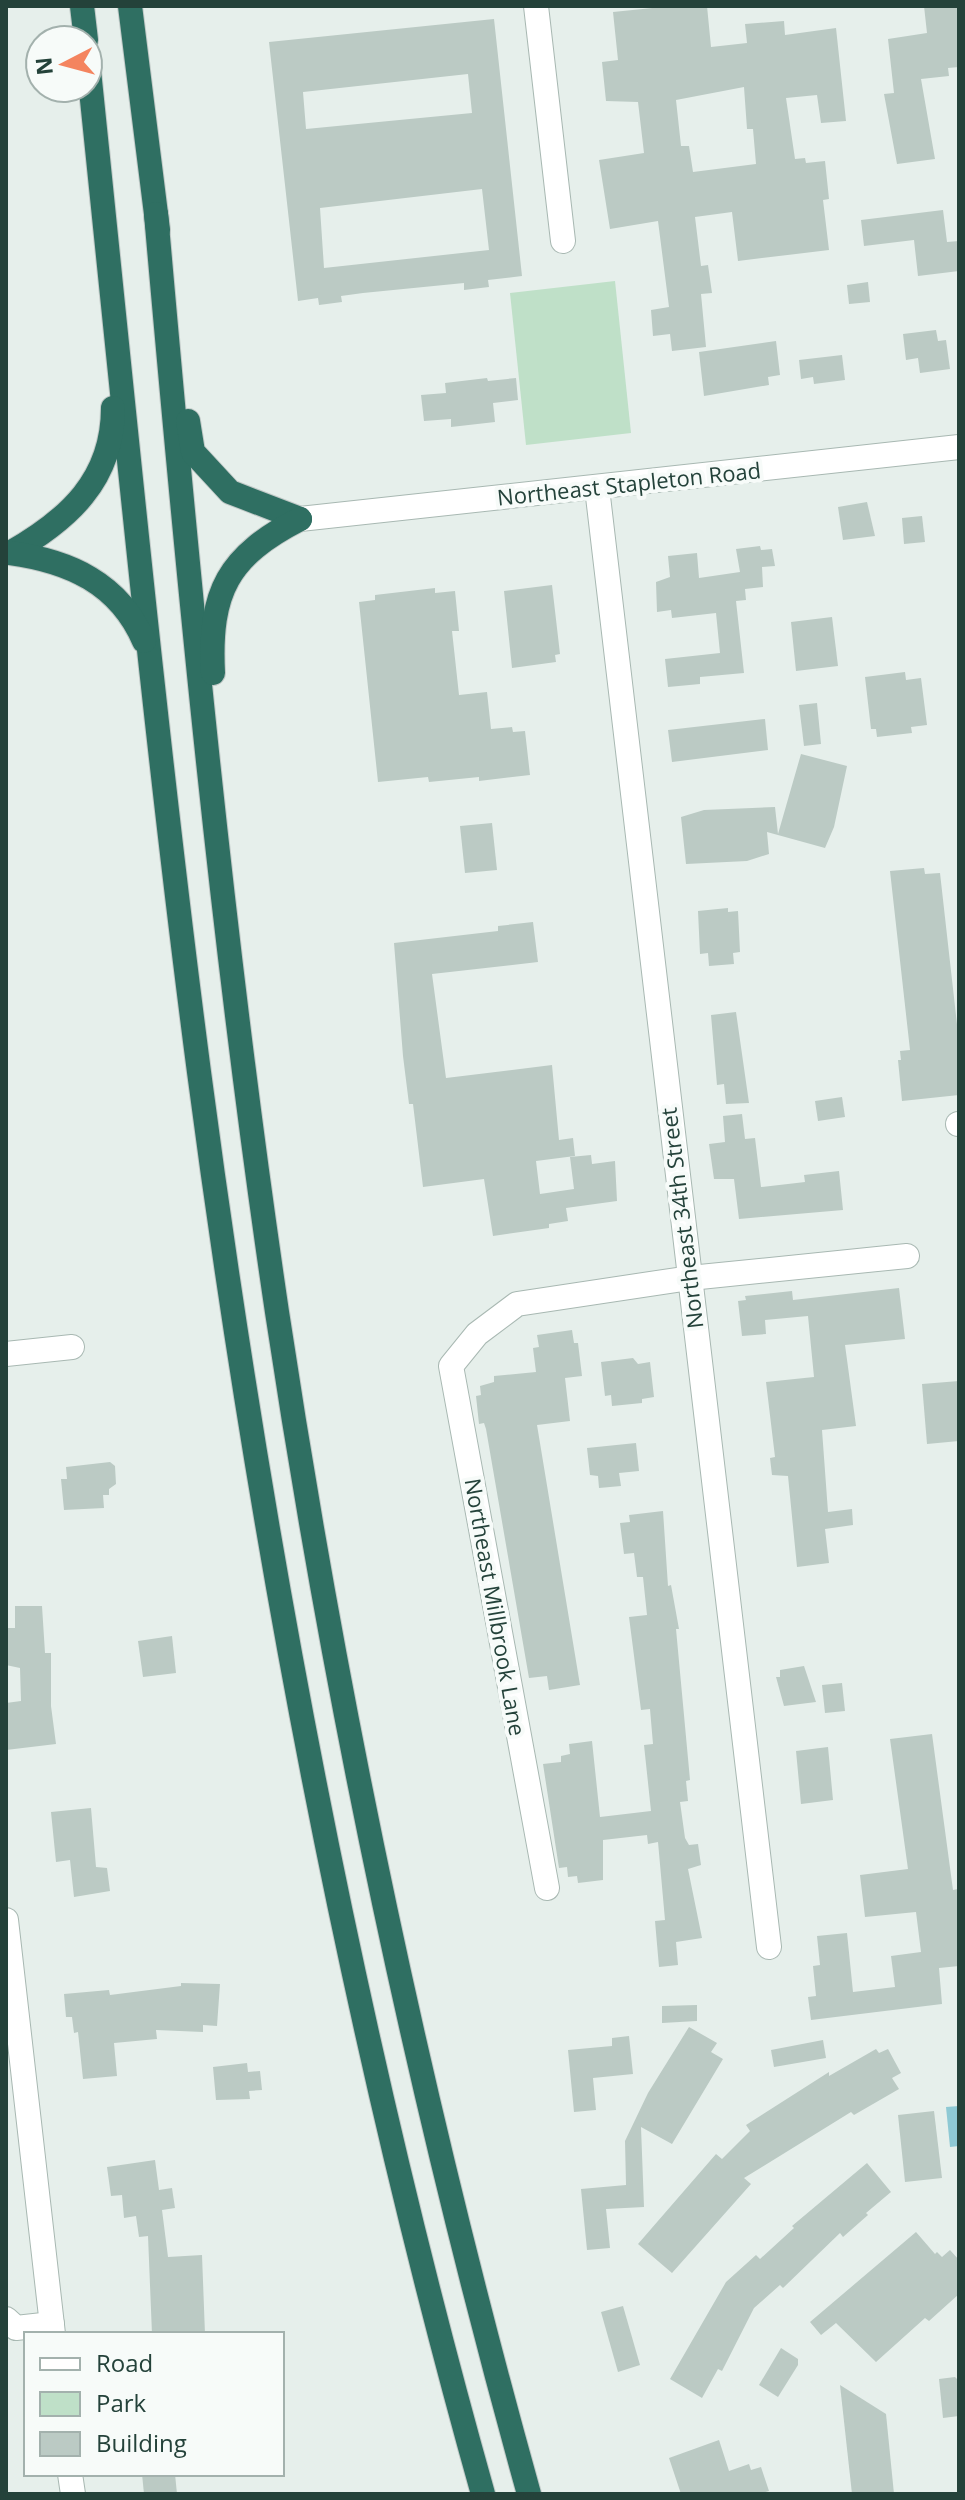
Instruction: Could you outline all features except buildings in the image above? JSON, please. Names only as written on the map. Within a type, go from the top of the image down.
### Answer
[{"type":"highway","points":[[130,6],[156,214],[193,452],[230,492],[300,519]]},
{"type":"highway","points":[[92,104],[149,654],[214,1179],[282,1609],[372,2049],[483,2494]]},
{"type":"highway","points":[[156,214],[183,532],[258,1179],[326,1596],[385,1905],[431,2110],[529,2494]]},
{"type":"highway","points":[[8,554],[45,533],[70,511],[107,458],[113,423],[105,229]]},
{"type":"highway","points":[[223,875],[212,653],[216,611],[239,558],[262,538],[300,519]]},
{"type":"highway","points":[[8,554],[46,558],[92,578],[137,625],[149,654]]},
{"type":"street","points":[[536,6],[563,241]]},
{"type":"street","name":"Northeast Stapleton Road","points":[[300,519],[959,447]]},
{"type":"street","name":"Northeast 34th Street","points":[[597,488],[769,1947]]},
{"type":"street","name":"Northeast Millbrook Lane","points":[[547,1888],[451,1366],[477,1334],[517,1304],[690,1278],[907,1256]]},
{"type":"street","points":[[6,1354],[72,1347]]},
{"type":"street","points":[[6,1920],[10,1980],[53,2329],[16,2328],[6,2319]]},
{"type":"green space","points":[[615,281],[631,433],[526,445],[510,293]]},
{"type":"water","points":[[959,2106],[959,2146],[950,2147],[946,2107]]}]
